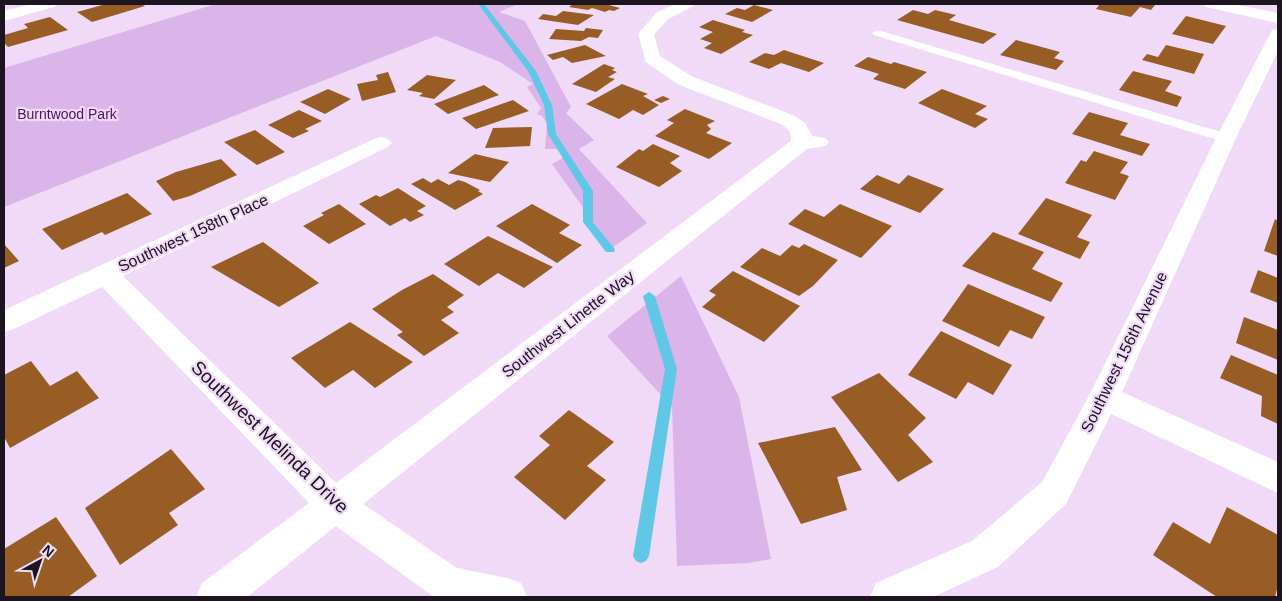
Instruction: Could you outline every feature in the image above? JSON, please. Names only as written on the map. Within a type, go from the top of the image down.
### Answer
[{"type":"street","points":[[4,16],[49,4]]},
{"type":"street","name":"Southwest Linette Way","points":[[216,597],[334,504],[809,142],[802,135],[798,127],[788,120],[684,80],[652,58],[646,34],[662,16],[688,4]]},
{"type":"street","points":[[1211,4],[1278,18]]},
{"type":"street","name":"Southwest 156th Avenue","points":[[890,597],[985,554],[1054,494],[1104,397],[1226,138],[1278,34]]},
{"type":"street","name":"Southwest 158th Place","points":[[4,322],[381,143]]},
{"type":"street","name":"Southwest Melinda Drive","points":[[105,274],[334,504],[449,585],[507,597]]},
{"type":"street","points":[[1104,397],[1278,478]]},
{"type":"lane","points":[[878,33],[1226,138]]},
{"type":"green space","name":"Burntwood Park","points":[[216,4],[518,4],[499,12],[525,21],[571,107],[566,113],[594,140],[579,149],[647,223],[612,248],[552,164],[563,158],[559,149],[545,149],[547,124],[542,116],[537,114],[541,108],[527,87],[533,84],[500,62],[436,36],[4,207],[4,68]]},
{"type":"green space","points":[[681,276],[739,397],[771,559],[748,563],[677,566],[672,407],[607,336]]},
{"type":"building","points":[[106,4],[141,4],[145,6],[92,22],[77,12]]},
{"type":"building","points":[[573,4],[605,4],[620,8],[605,12],[592,8],[588,10],[569,7]]},
{"type":"building","points":[[1100,4],[1155,5],[1151,10],[1140,7],[1131,17],[1096,9]]},
{"type":"building","points":[[754,5],[773,10],[752,22],[725,14],[737,8],[745,10]]},
{"type":"building","points":[[913,10],[928,14],[935,10],[956,15],[949,20],[997,34],[983,44],[897,20]]},
{"type":"building","points":[[563,11],[594,15],[578,25],[538,19],[543,14],[556,16]]},
{"type":"building","points":[[1186,16],[1226,26],[1213,44],[1172,34]]},
{"type":"building","points":[[50,17],[68,30],[8,47],[4,43],[4,35],[28,28],[24,24]]},
{"type":"building","points":[[713,20],[745,30],[742,32],[753,35],[721,54],[704,48],[712,43],[700,39],[713,32],[699,27]]},
{"type":"building","points":[[586,28],[603,30],[598,38],[589,37],[581,41],[549,39],[556,29],[584,31]]},
{"type":"building","points":[[1016,40],[1060,52],[1054,58],[1064,61],[1056,70],[1000,55]]},
{"type":"building","points":[[585,45],[606,56],[572,63],[563,57],[553,60],[547,55]]},
{"type":"building","points":[[1166,45],[1204,54],[1194,74],[1142,60],[1147,54],[1158,57]]},
{"type":"building","points":[[784,50],[824,63],[809,72],[781,63],[769,69],[749,62],[765,53],[774,55]]},
{"type":"building","points":[[868,57],[891,64],[894,62],[927,72],[905,89],[873,79],[879,74],[854,66]]},
{"type":"building","points":[[604,64],[615,68],[612,70],[617,72],[608,77],[615,79],[596,92],[572,84]]},
{"type":"building","points":[[1133,71],[1172,81],[1165,91],[1182,97],[1177,107],[1119,90]]},
{"type":"building","points":[[388,72],[396,92],[362,101],[357,84],[378,80],[376,75]]},
{"type":"building","points":[[427,75],[456,80],[434,99],[419,96],[423,93],[407,90]]},
{"type":"building","points":[[622,84],[648,94],[643,96],[659,105],[643,115],[633,110],[619,119],[586,104]]},
{"type":"building","points":[[484,85],[499,95],[448,114],[434,104]]},
{"type":"building","points":[[328,89],[351,99],[325,114],[300,102]]},
{"type":"building","points":[[942,89],[987,106],[975,114],[988,119],[975,128],[918,103]]},
{"type":"building","points":[[663,96],[670,99],[661,103],[654,100]]},
{"type":"building","points":[[513,100],[529,111],[476,129],[462,118]]},
{"type":"building","points":[[685,109],[715,121],[707,125],[711,129],[706,133],[732,143],[709,159],[655,136],[674,123],[667,120]]},
{"type":"building","points":[[299,110],[322,121],[305,129],[309,131],[293,138],[268,125]]},
{"type":"building","points":[[1089,112],[1128,123],[1120,135],[1150,144],[1142,156],[1072,134]]},
{"type":"building","points":[[532,127],[530,146],[485,148],[493,128]]},
{"type":"building","points":[[255,130],[285,152],[257,165],[224,142]]},
{"type":"building","points":[[653,144],[680,156],[670,163],[682,171],[659,187],[616,167],[639,149],[643,151]]},
{"type":"building","points":[[1094,151],[1128,162],[1120,173],[1129,176],[1115,200],[1065,183],[1081,160],[1086,162]]},
{"type":"building","points":[[475,154],[509,162],[490,182],[448,173]]},
{"type":"building","points":[[221,159],[237,175],[190,196],[173,201],[156,181],[176,172]]},
{"type":"building","points":[[877,175],[899,184],[908,175],[944,189],[920,213],[860,189]]},
{"type":"building","points":[[423,178],[431,183],[438,179],[449,185],[458,180],[480,190],[478,191],[483,194],[455,210],[411,184]]},
{"type":"building","points":[[398,188],[426,206],[417,211],[424,215],[410,222],[405,218],[390,226],[359,204],[376,195],[380,197]]},
{"type":"building","points":[[127,193],[152,214],[105,235],[102,232],[62,250],[42,229]]},
{"type":"building","points":[[1046,198],[1092,215],[1077,237],[1090,242],[1080,259],[1018,234]]},
{"type":"building","points":[[339,204],[366,224],[329,244],[303,226],[324,215],[321,213]]},
{"type":"building","points":[[532,204],[570,225],[559,233],[582,245],[557,263],[496,226]]},
{"type":"building","points":[[840,204],[892,226],[861,258],[788,224],[805,209],[824,217]]},
{"type":"building","points":[[1275,219],[1278,221],[1278,256],[1264,251]]},
{"type":"building","points":[[993,232],[1044,252],[1032,269],[1063,283],[1051,302],[962,266]]},
{"type":"building","points":[[488,236],[553,267],[524,288],[498,273],[479,286],[444,264]]},
{"type":"building","points":[[263,242],[319,283],[279,307],[211,267]]},
{"type":"building","points":[[4,244],[19,261],[4,268]]},
{"type":"building","points":[[804,244],[838,260],[813,286],[799,296],[740,267],[762,248],[780,256],[792,245],[799,248]]},
{"type":"building","points":[[1258,270],[1278,278],[1278,303],[1250,292]]},
{"type":"building","points":[[733,271],[800,306],[764,342],[702,307],[716,295],[709,291]]},
{"type":"building","points":[[433,274],[464,295],[447,307],[454,312],[441,320],[459,333],[424,356],[397,335],[403,332],[372,309],[402,290]]},
{"type":"building","points":[[968,284],[1045,317],[1032,339],[1010,330],[999,347],[942,321]]},
{"type":"building","points":[[1244,317],[1278,330],[1278,360],[1236,343]]},
{"type":"building","points":[[350,322],[413,362],[375,388],[353,370],[325,388],[291,358]]},
{"type":"building","points":[[941,331],[1012,365],[993,395],[968,382],[956,399],[908,375]]},
{"type":"building","points":[[1231,355],[1278,375],[1278,424],[1261,416],[1262,396],[1220,378]]},
{"type":"building","points":[[31,361],[50,386],[77,371],[99,398],[10,448],[4,437],[4,375]]},
{"type":"building","points":[[879,373],[926,418],[908,435],[933,462],[898,482],[831,397]]},
{"type":"building","points":[[569,410],[614,442],[587,466],[606,480],[565,520],[514,477],[550,445],[539,436]]},
{"type":"building","points":[[835,427],[862,470],[837,477],[847,510],[801,524],[758,443]]},
{"type":"building","points":[[171,449],[205,489],[169,513],[178,525],[120,565],[85,508]]},
{"type":"building","points":[[1227,507],[1278,535],[1278,585],[1275,597],[1217,597],[1153,555],[1173,522],[1210,544]]},
{"type":"building","points":[[56,517],[97,576],[68,597],[4,597],[4,549]]},
{"type":"waterway","points":[[481,4],[532,71],[548,105],[552,134],[588,191],[588,222],[610,250]]},
{"type":"waterway","points":[[641,556],[671,369],[649,296]]}]
